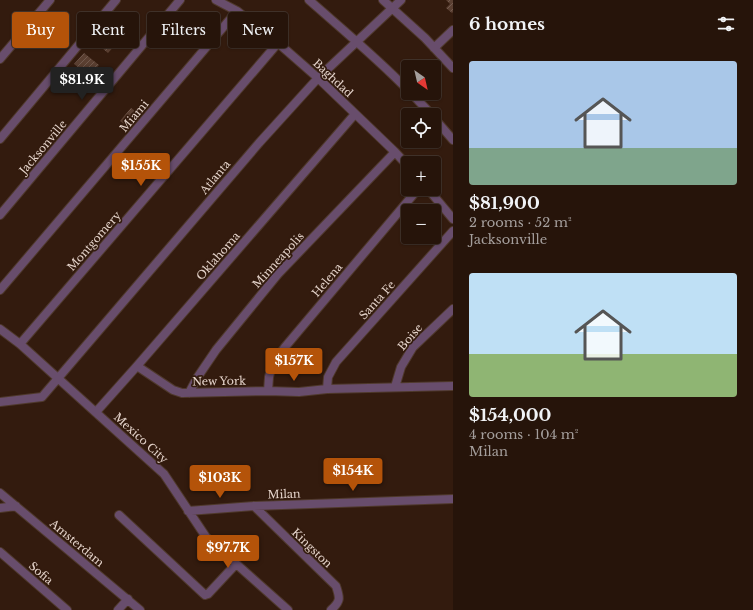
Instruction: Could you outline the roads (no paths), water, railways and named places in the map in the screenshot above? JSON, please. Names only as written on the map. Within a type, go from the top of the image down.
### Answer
[{"type":"street","points":[[0,59],[50,0]]},
{"type":"street","points":[[0,139],[116,0]]},
{"type":"street","name":"Jacksonville","points":[[0,215],[180,0]]},
{"type":"street","name":"Baghdad","points":[[216,0],[237,11]]},
{"type":"street","points":[[309,0],[401,83]]},
{"type":"street","points":[[383,0],[425,38],[453,68]]},
{"type":"street","name":"Atlanta","points":[[0,402],[42,397],[259,143],[318,78],[401,0]]},
{"type":"street","name":"Miami","points":[[0,290],[237,11]]},
{"type":"street","points":[[434,48],[453,30]]},
{"type":"street","name":"Montgomery","points":[[20,344],[274,48]]},
{"type":"street","name":"Baghdad","points":[[284,48],[318,78],[401,158]]},
{"type":"street","points":[[418,100],[425,108]]},
{"type":"street","name":"Oklahoma","points":[[96,412],[138,366],[355,114]]},
{"type":"street","points":[[441,126],[453,140]]},
{"type":"street","name":"Minneapolis","points":[[189,393],[197,378],[216,350],[278,274],[395,152]]},
{"type":"street","name":"Helena","points":[[268,391],[272,365],[285,347],[412,196]]},
{"type":"street","points":[[434,196],[453,219]]},
{"type":"street","name":"Santa Fe","points":[[327,389],[328,377],[336,362],[453,232]]},
{"type":"street","name":"Boise","points":[[395,387],[401,367],[413,347],[453,309]]},
{"type":"street","name":"Mexico City","points":[[0,329],[20,344],[164,474],[206,537],[288,610]]},
{"type":"street","name":"New York","points":[[138,366],[173,390],[182,393],[268,391],[299,392],[327,389],[453,386]]},
{"type":"street","name":"Amsterdam","points":[[0,492],[140,610]]},
{"type":"street","name":"Milan","points":[[188,511],[254,506],[453,499]]},
{"type":"street","points":[[0,508],[16,506]]},
{"type":"street","name":"Kingston","points":[[254,506],[336,586],[340,596],[337,605],[331,610]]},
{"type":"street","points":[[118,515],[206,595],[236,564]]},
{"type":"street","name":"Sofia","points":[[0,552],[67,610]]},
{"type":"street","points":[[118,610],[128,599]]}]
